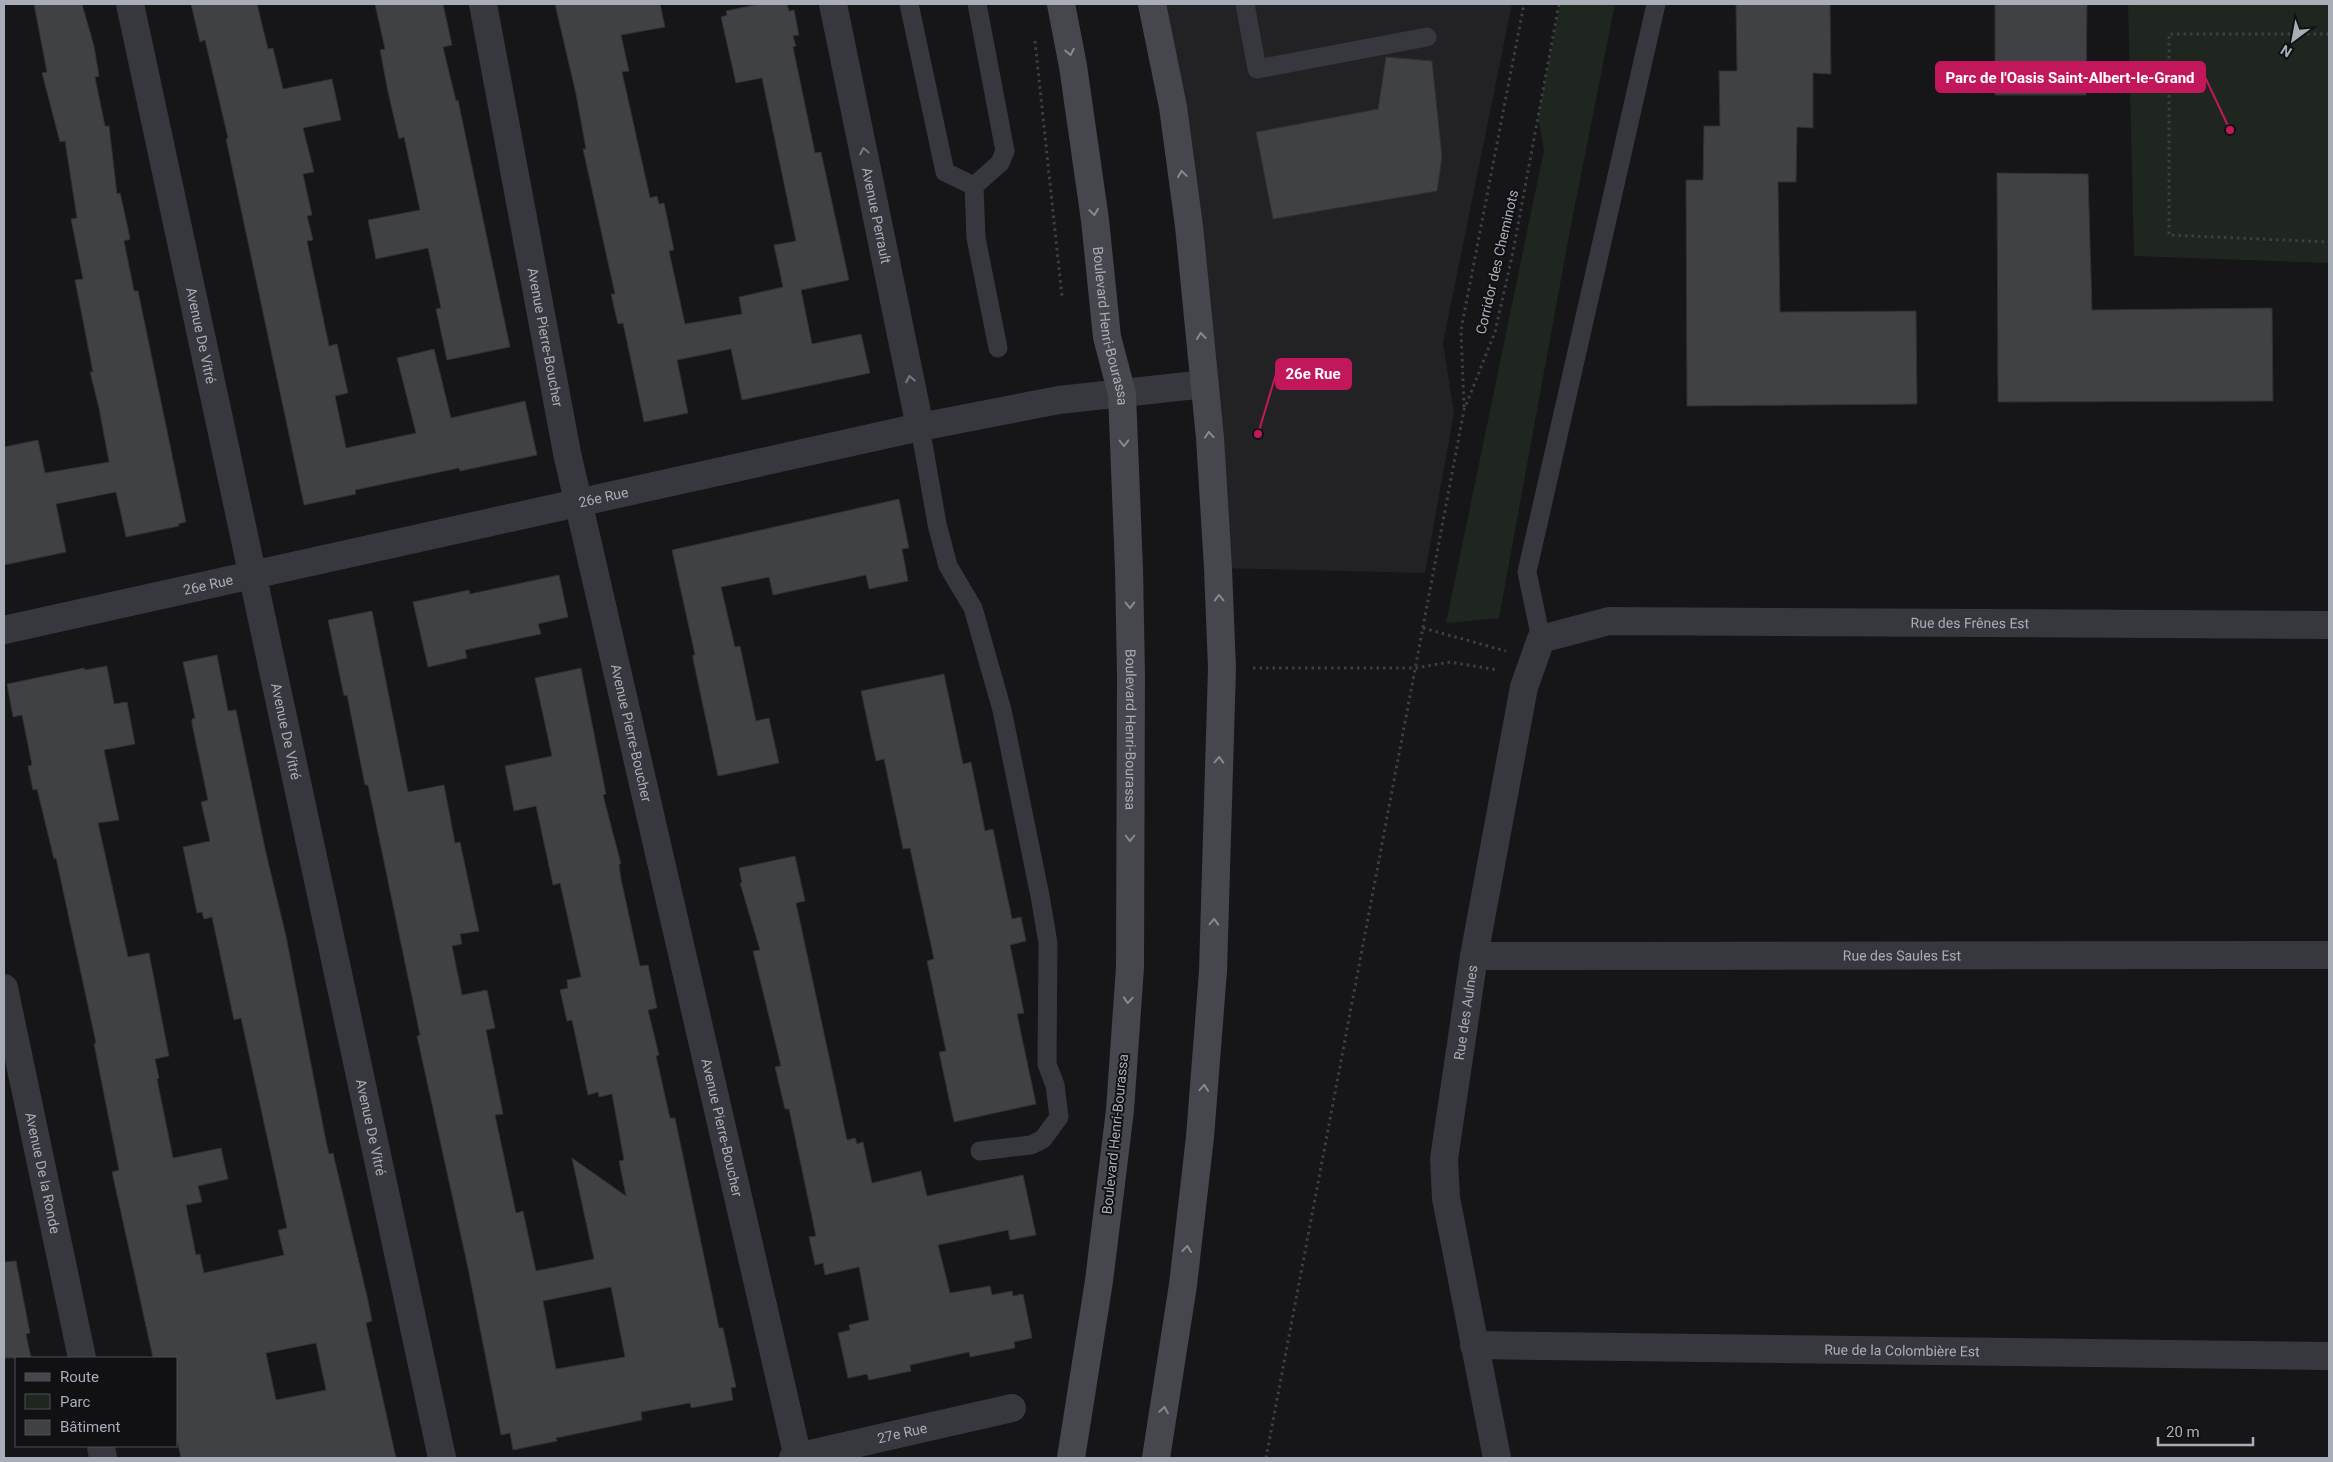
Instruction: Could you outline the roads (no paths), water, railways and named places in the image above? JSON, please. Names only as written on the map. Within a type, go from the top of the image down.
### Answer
[{"type":"main road","name":"Boulevard Henri-Bourassa","points":[[1061,4],[1073,66],[1095,220],[1107,337],[1122,394],[1131,666],[1130,967],[1119,1119],[1099,1281],[1071,1458]]},
{"type":"main road","points":[[1152,4],[1173,107],[1189,226],[1205,384],[1218,568],[1222,668],[1213,971],[1200,1128],[1183,1284],[1156,1458]]},
{"type":"street","name":"Avenue De Vitré","points":[[130,4],[442,1458]]},
{"type":"street","name":"Avenue Pierre-Boucher","points":[[483,4],[568,453],[796,1458]]},
{"type":"street","name":"Avenue Perrault","points":[[834,4],[920,427]]},
{"type":"street","name":"26e Rue","points":[[4,630],[920,427],[1059,400],[1205,384]]},
{"type":"street","name":"Rue des Frênes Est","points":[[1534,658],[1610,621],[2329,625]]},
{"type":"street","name":"Rue des Aulnes","points":[[1497,1458],[1446,1198],[1444,1159],[1474,956],[1534,658]]},
{"type":"street","name":"Rue des Saules Est","points":[[1474,956],[2329,955]]},
{"type":"street","name":"Avenue De la Ronde","points":[[4,988],[82,1357]]},
{"type":"street","name":"Rue de la Colombière Est","points":[[1474,1345],[2329,1356]]},
{"type":"street","name":"27e Rue","points":[[796,1458],[1012,1408]]},
{"type":"lane","points":[[909,4],[944,172],[974,186]]},
{"type":"lane","points":[[974,186],[1000,163],[1005,151],[977,4]]},
{"type":"lane","points":[[1245,4],[1257,69],[1427,37]]},
{"type":"lane","points":[[1534,658],[1527,572],[1656,4]]},
{"type":"lane","points":[[974,186],[976,238],[998,348]]},
{"type":"lane","points":[[920,427],[937,524],[948,566],[974,608],[1002,710],[1048,943],[1047,1064],[1055,1085],[1059,1117],[1044,1139],[1031,1145],[980,1151]]},
{"type":"place","name":"Parc de l'Oasis Saint-Albert-le-Grand","points":[[2230,130]]},
{"type":"place","name":"26e Rue","points":[[1258,434]]}]
